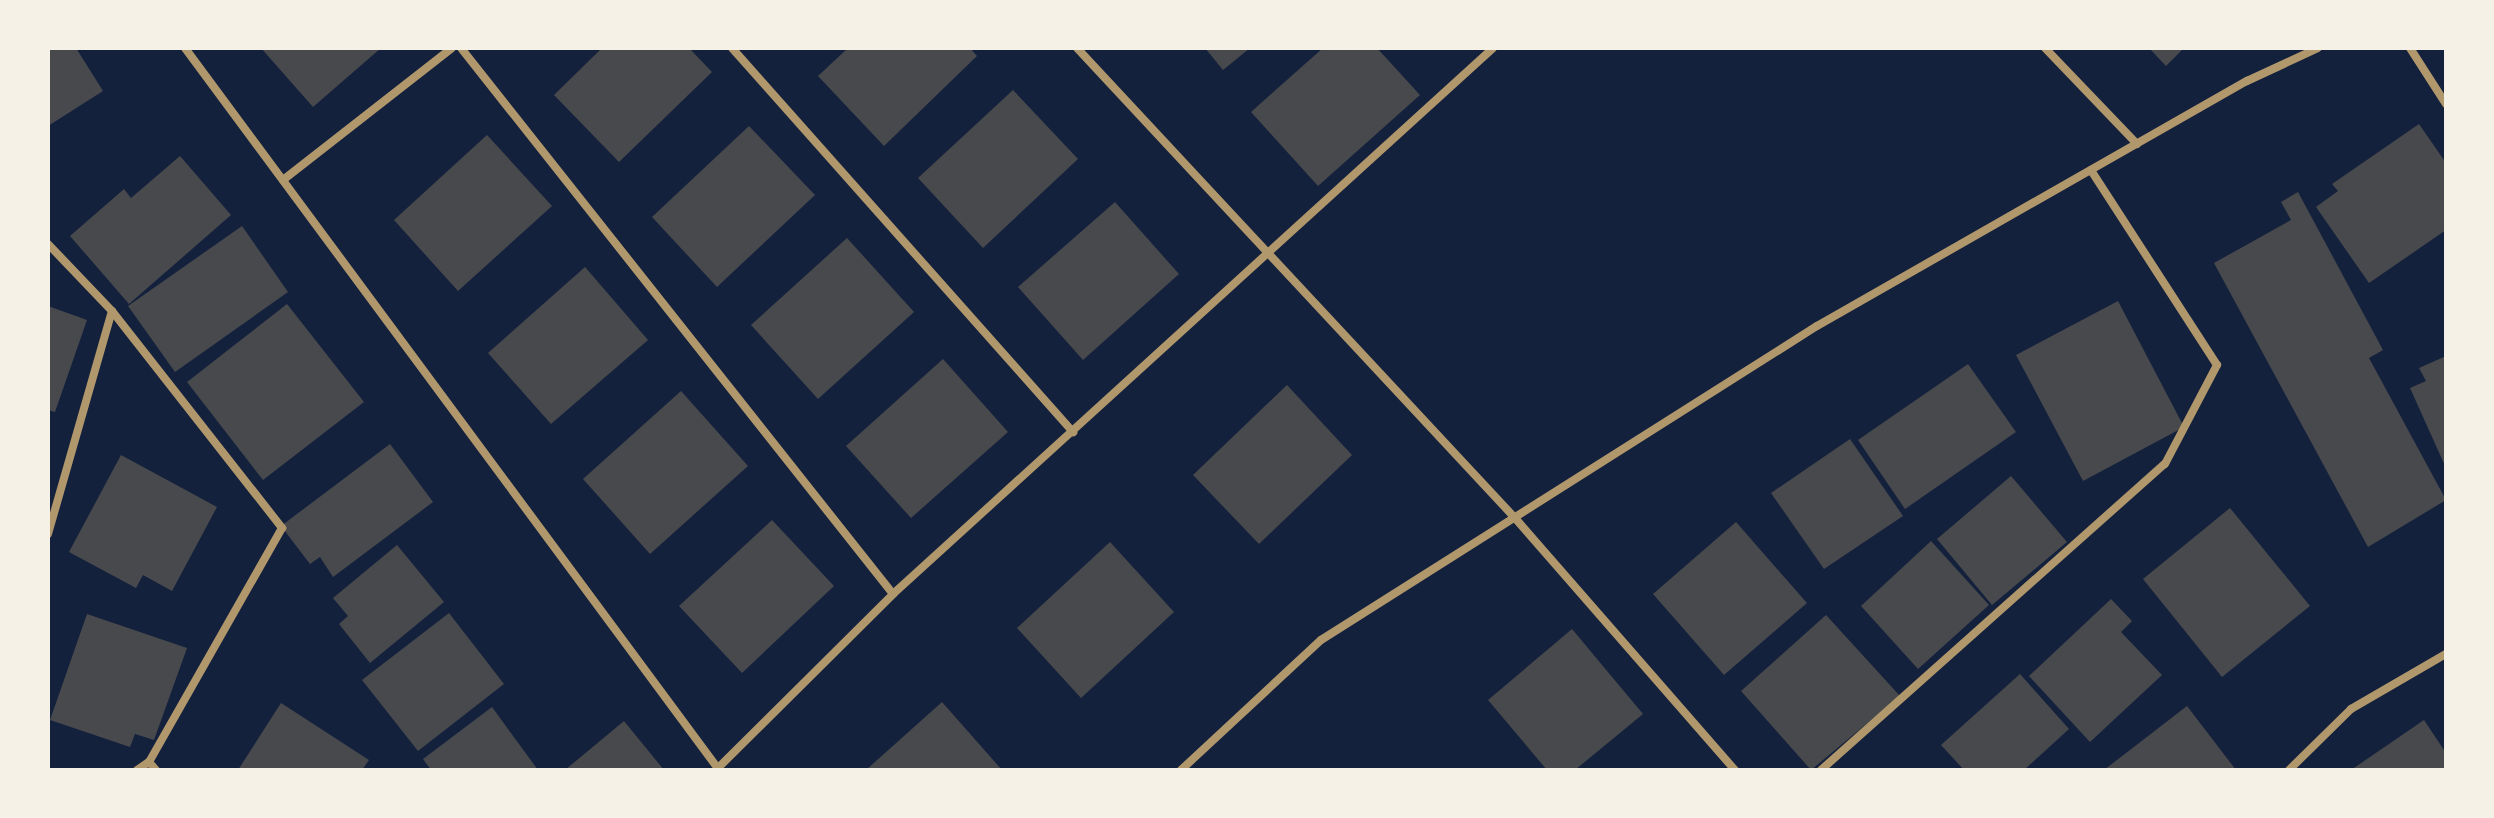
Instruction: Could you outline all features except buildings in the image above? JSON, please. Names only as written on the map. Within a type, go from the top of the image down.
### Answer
[{"type":"street","points":[[185,48],[718,769],[893,594],[1270,257],[1493,48]]},
{"type":"street","points":[[283,180],[452,48]]},
{"type":"street","points":[[461,48],[893,594]]},
{"type":"street","points":[[732,48],[1073,432]]},
{"type":"street","points":[[1077,48],[1515,518],[1735,770]]},
{"type":"street","points":[[2045,48],[2137,144]]},
{"type":"street","points":[[1181,770],[1321,640],[1817,326],[2137,144],[2318,48]]},
{"type":"street","points":[[2410,48],[2446,104]]},
{"type":"street","points":[[1821,770],[2165,464],[2217,365],[2091,170]]},
{"type":"street","points":[[48,244],[112,311],[282,528],[149,762],[137,770]]},
{"type":"street","points":[[48,534],[112,311]]},
{"type":"street","points":[[2289,770],[2351,709],[2446,654]]},
{"type":"street","points":[[149,762],[156,770]]}]
